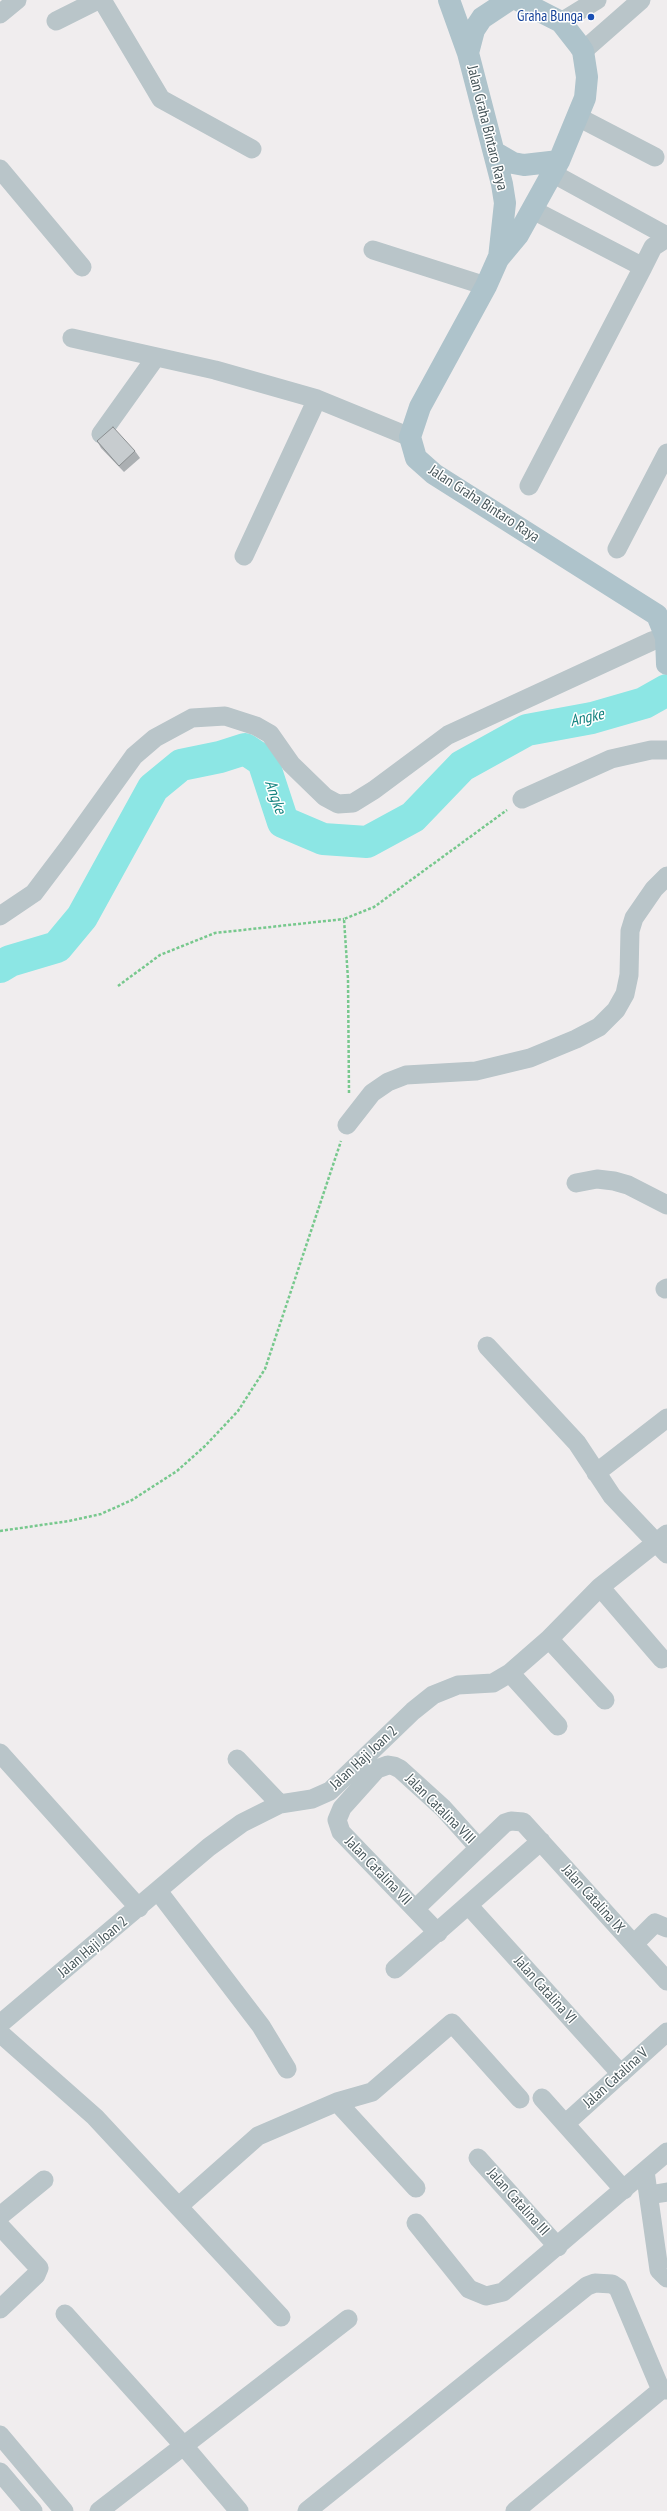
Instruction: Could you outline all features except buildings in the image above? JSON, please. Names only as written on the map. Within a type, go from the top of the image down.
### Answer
[{"type":"main road","name":"Jalan Graha Bintaro Raya","points":[[449,0],[468,53],[494,152],[505,203],[498,259]]},
{"type":"main road","points":[[468,53],[474,30],[482,18],[509,0]]},
{"type":"main road","name":"Jalan Graha Bintaro Raya","points":[[518,0],[561,22],[583,51],[587,77],[585,98],[555,167],[533,210],[518,235],[498,259],[486,286],[420,407],[410,437],[416,458],[434,474],[657,615],[666,637],[667,664]]},
{"type":"main road","points":[[494,152],[513,163],[555,167]]},
{"type":"street","points":[[0,14],[17,0]]},
{"type":"street","points":[[56,20],[98,0]]},
{"type":"street","points":[[102,0],[161,99],[252,149]]},
{"type":"street","points":[[561,22],[597,0]]},
{"type":"street","points":[[606,0],[622,17]]},
{"type":"street","points":[[583,51],[641,0]]},
{"type":"street","points":[[578,116],[655,157]]},
{"type":"street","points":[[529,486],[653,248],[667,237],[555,167]]},
{"type":"street","points":[[0,169],[82,267]]},
{"type":"street","points":[[533,210],[643,267]]},
{"type":"street","points":[[373,250],[486,286]]},
{"type":"street","points":[[72,338],[215,370],[317,399],[410,437]]},
{"type":"street","points":[[101,434],[156,357]]},
{"type":"street","points":[[244,556],[317,399]]},
{"type":"street","points":[[617,549],[667,453]]},
{"type":"street","points":[[0,916],[34,893],[134,756],[155,738],[192,718],[226,716],[256,726],[270,734],[291,764],[325,796],[338,804],[353,802],[374,790],[448,735],[602,663],[652,641],[666,637]]},
{"type":"street","points":[[522,799],[612,759],[651,750],[667,750]]},
{"type":"street","points":[[346,1125],[372,1093],[388,1082],[406,1075],[476,1071],[530,1058],[576,1039],[599,1027],[616,1010],[625,994],[629,976],[630,931],[634,918],[654,889],[667,876]]},
{"type":"street","points":[[576,1183],[597,1179],[614,1181],[628,1185],[667,1205]]},
{"type":"street","points":[[487,1346],[577,1443],[612,1496],[663,1544]]},
{"type":"street","points":[[596,1472],[667,1418]]},
{"type":"street","name":"Jalan Haji Joan 2","points":[[0,2024],[139,1908],[209,1847],[242,1823],[280,1804],[312,1799],[330,1791],[413,1711],[433,1695],[458,1685],[493,1683],[510,1673],[549,1639],[600,1587],[663,1544]]},
{"type":"street","points":[[600,1587],[662,1659]]},
{"type":"street","points":[[549,1639],[605,1700]]},
{"type":"street","points":[[510,1673],[558,1726]]},
{"type":"street","points":[[0,1753],[139,1908]]},
{"type":"street","points":[[237,1759],[280,1804]]},
{"type":"street","name":"Jalan Catalina VIII","points":[[362,1784],[382,1766],[388,1765],[400,1769],[444,1808],[479,1848]]},
{"type":"street","name":"Jalan Catalina VII","points":[[362,1784],[342,1808],[337,1820],[341,1832],[438,1933]]},
{"type":"street","name":"Jalan Catalina IX","points":[[479,1848],[505,1823],[516,1820],[528,1826],[667,1982]]},
{"type":"street","points":[[395,1969],[469,1906],[541,1841]]},
{"type":"street","points":[[415,1909],[479,1848]]},
{"type":"street","points":[[158,1891],[262,2026],[287,2070]]},
{"type":"street","name":"Jalan Catalina VI","points":[[469,1906],[621,2074]]},
{"type":"street","points":[[634,1944],[655,1923],[667,1928]]},
{"type":"street","points":[[179,2206],[258,2136],[337,2102],[372,2092],[452,2023],[520,2099]]},
{"type":"street","name":"Jalan Catalina V","points":[[565,2124],[667,2032]]},
{"type":"street","points":[[0,2033],[95,2117],[281,2317]]},
{"type":"street","points":[[542,2098],[624,2190]]},
{"type":"street","points":[[337,2102],[416,2188]]},
{"type":"street","points":[[416,2223],[469,2289],[486,2296],[503,2292],[558,2247],[667,2152]]},
{"type":"street","name":"Jalan Catalina III","points":[[478,2158],[558,2247]]},
{"type":"street","points":[[645,2171],[658,2193],[659,2270],[667,2278]]},
{"type":"street","points":[[0,2216],[44,2180]]},
{"type":"street","points":[[0,2226],[39,2268],[36,2275],[0,2309]]},
{"type":"street","points":[[307,2511],[588,2286],[596,2283],[612,2284],[618,2288],[664,2390],[515,2511]]},
{"type":"street","points":[[65,2314],[183,2445],[239,2511]]},
{"type":"street","points":[[99,2511],[348,2319]]},
{"type":"street","points":[[0,2435],[64,2511]]},
{"type":"street","points":[[0,2472],[33,2511]]},
{"type":"path","points":[[118,986],[160,955],[215,933],[344,919],[374,907],[522,799]]},
{"type":"path","points":[[0,1531],[69,1521],[100,1514],[132,1500],[176,1471],[205,1446],[238,1411],[265,1369],[281,1325],[324,1185],[346,1125],[350,1073],[344,919]]},
{"type":"waterway","name":"Angke","points":[[0,967],[10,961],[57,947],[82,917],[153,788],[181,765],[220,757],[245,749],[263,761],[283,822],[323,839],[367,842],[413,817],[462,766],[527,730],[592,718],[644,703],[667,690]]},
{"type":"place","name":"Graha Bunga","points":[[591,17]]}]
